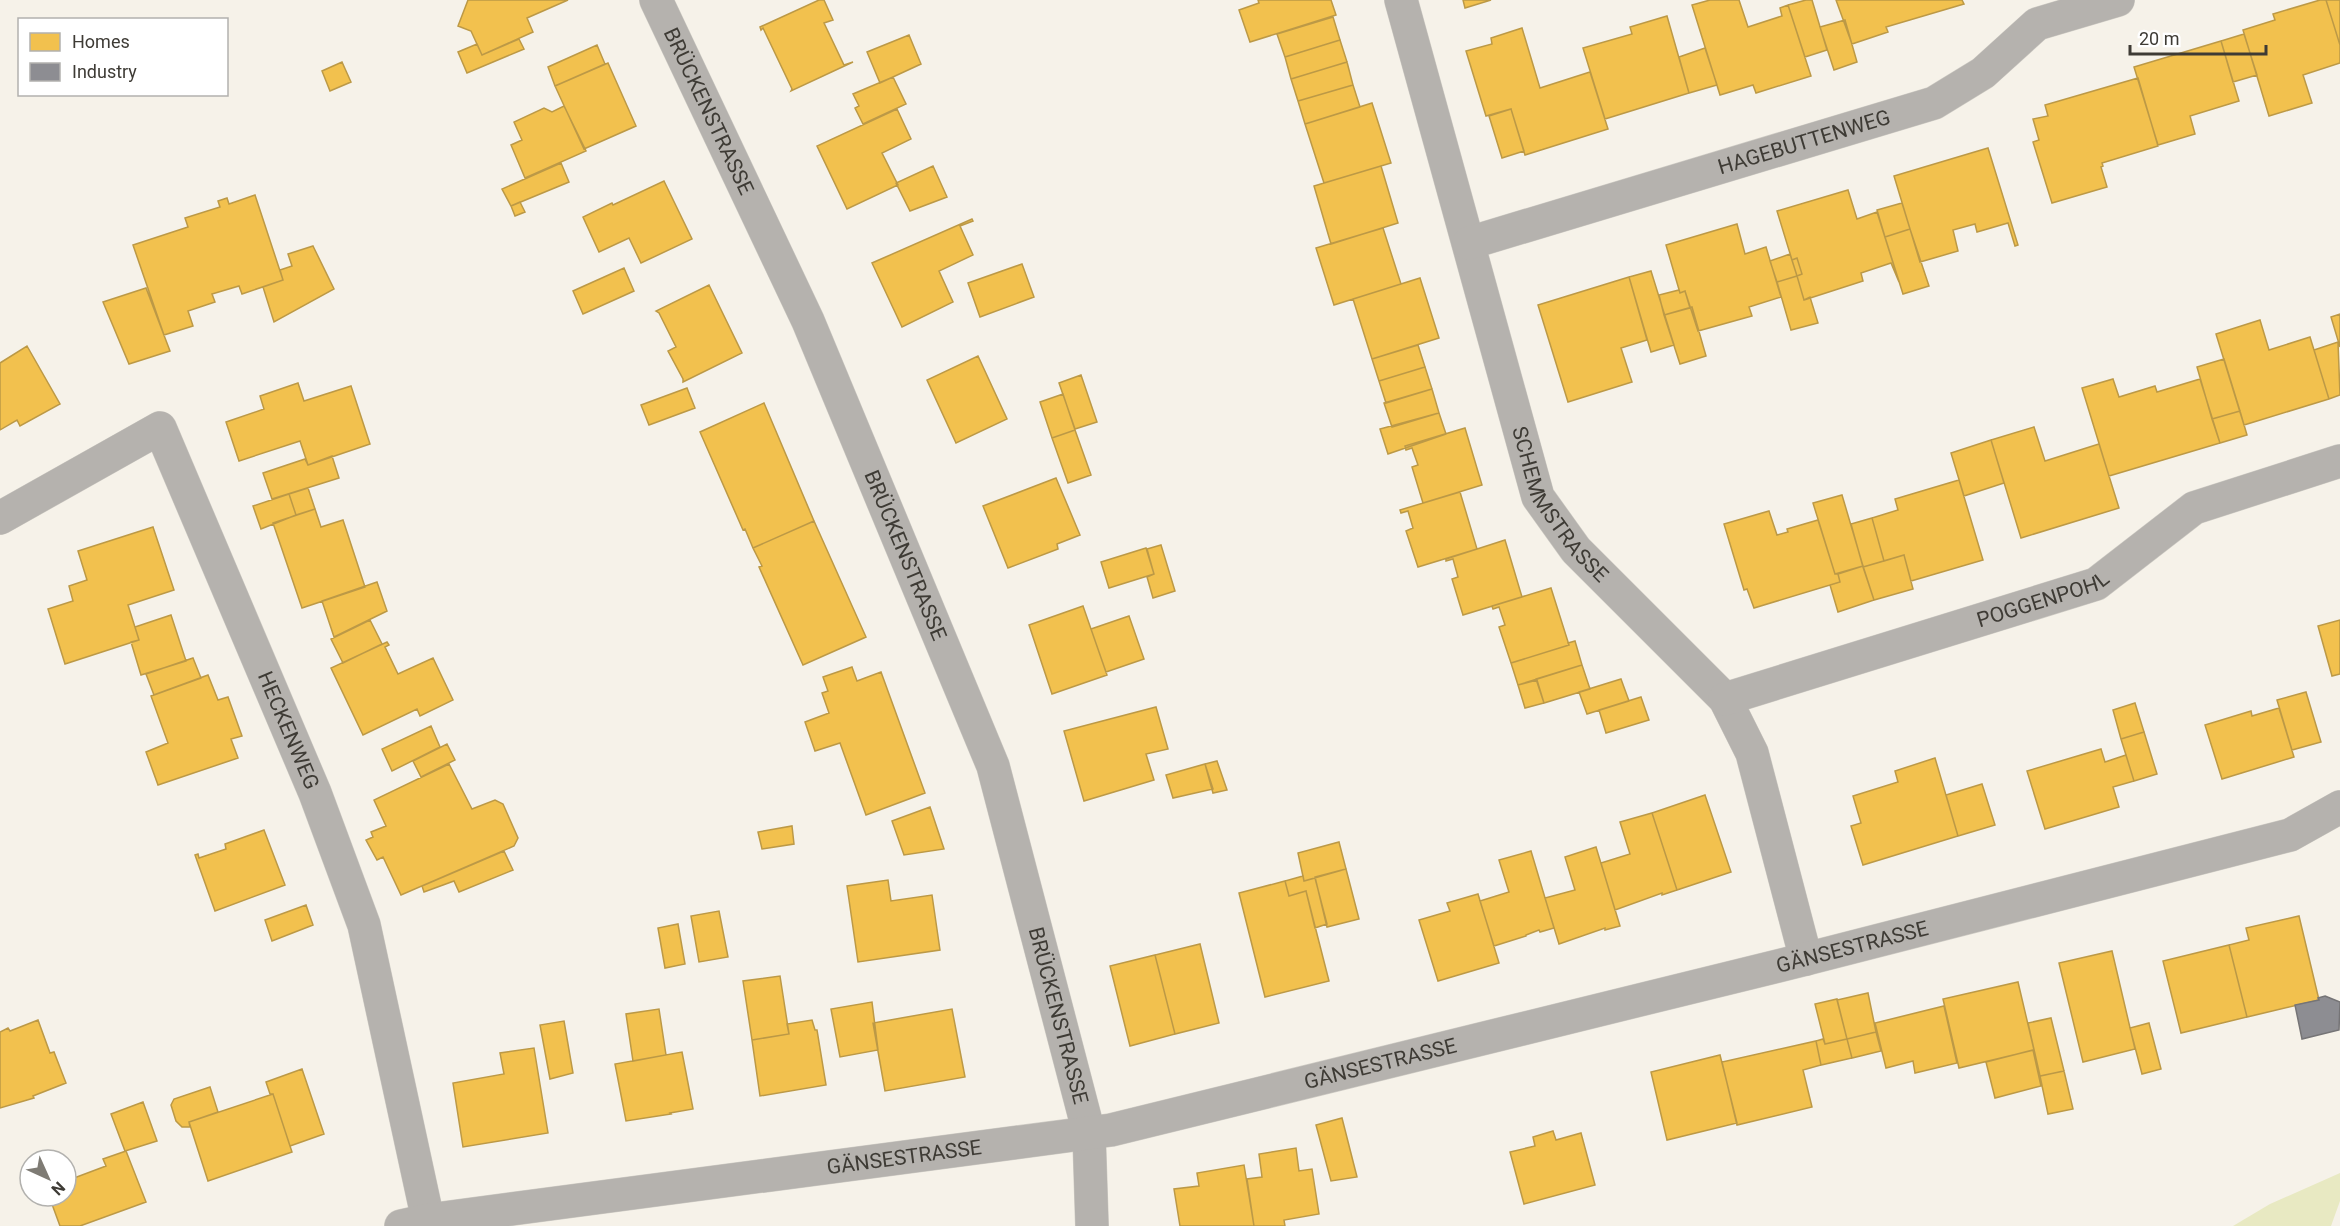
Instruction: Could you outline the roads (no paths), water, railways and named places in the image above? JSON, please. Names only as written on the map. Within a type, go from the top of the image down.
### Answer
[{"type":"street","name":"BRÜCKENSTRASSE","points":[[657,0],[808,321],[993,766],[1089,1133],[1092,1226]]},
{"type":"street","name":"SCHEMMSTRASSE","points":[[1401,0],[1538,497],[1576,550],[1725,699],[1752,753],[1806,959]]},
{"type":"street","name":"HAGEBUTTENWEG","points":[[1469,243],[1934,103],[1983,73],[2037,24],[2118,0]]},
{"type":"street","name":"HECKENWEG","points":[[0,518],[160,428],[315,793],[364,926],[414,1223]]},
{"type":"street","name":"POGGENPOHL","points":[[1725,699],[2096,584],[2194,507],[2340,461]]},
{"type":"street","name":"GÄNSESTRASSE","points":[[414,1223],[1122,1127],[1806,959],[2290,835],[2340,807]]}]
